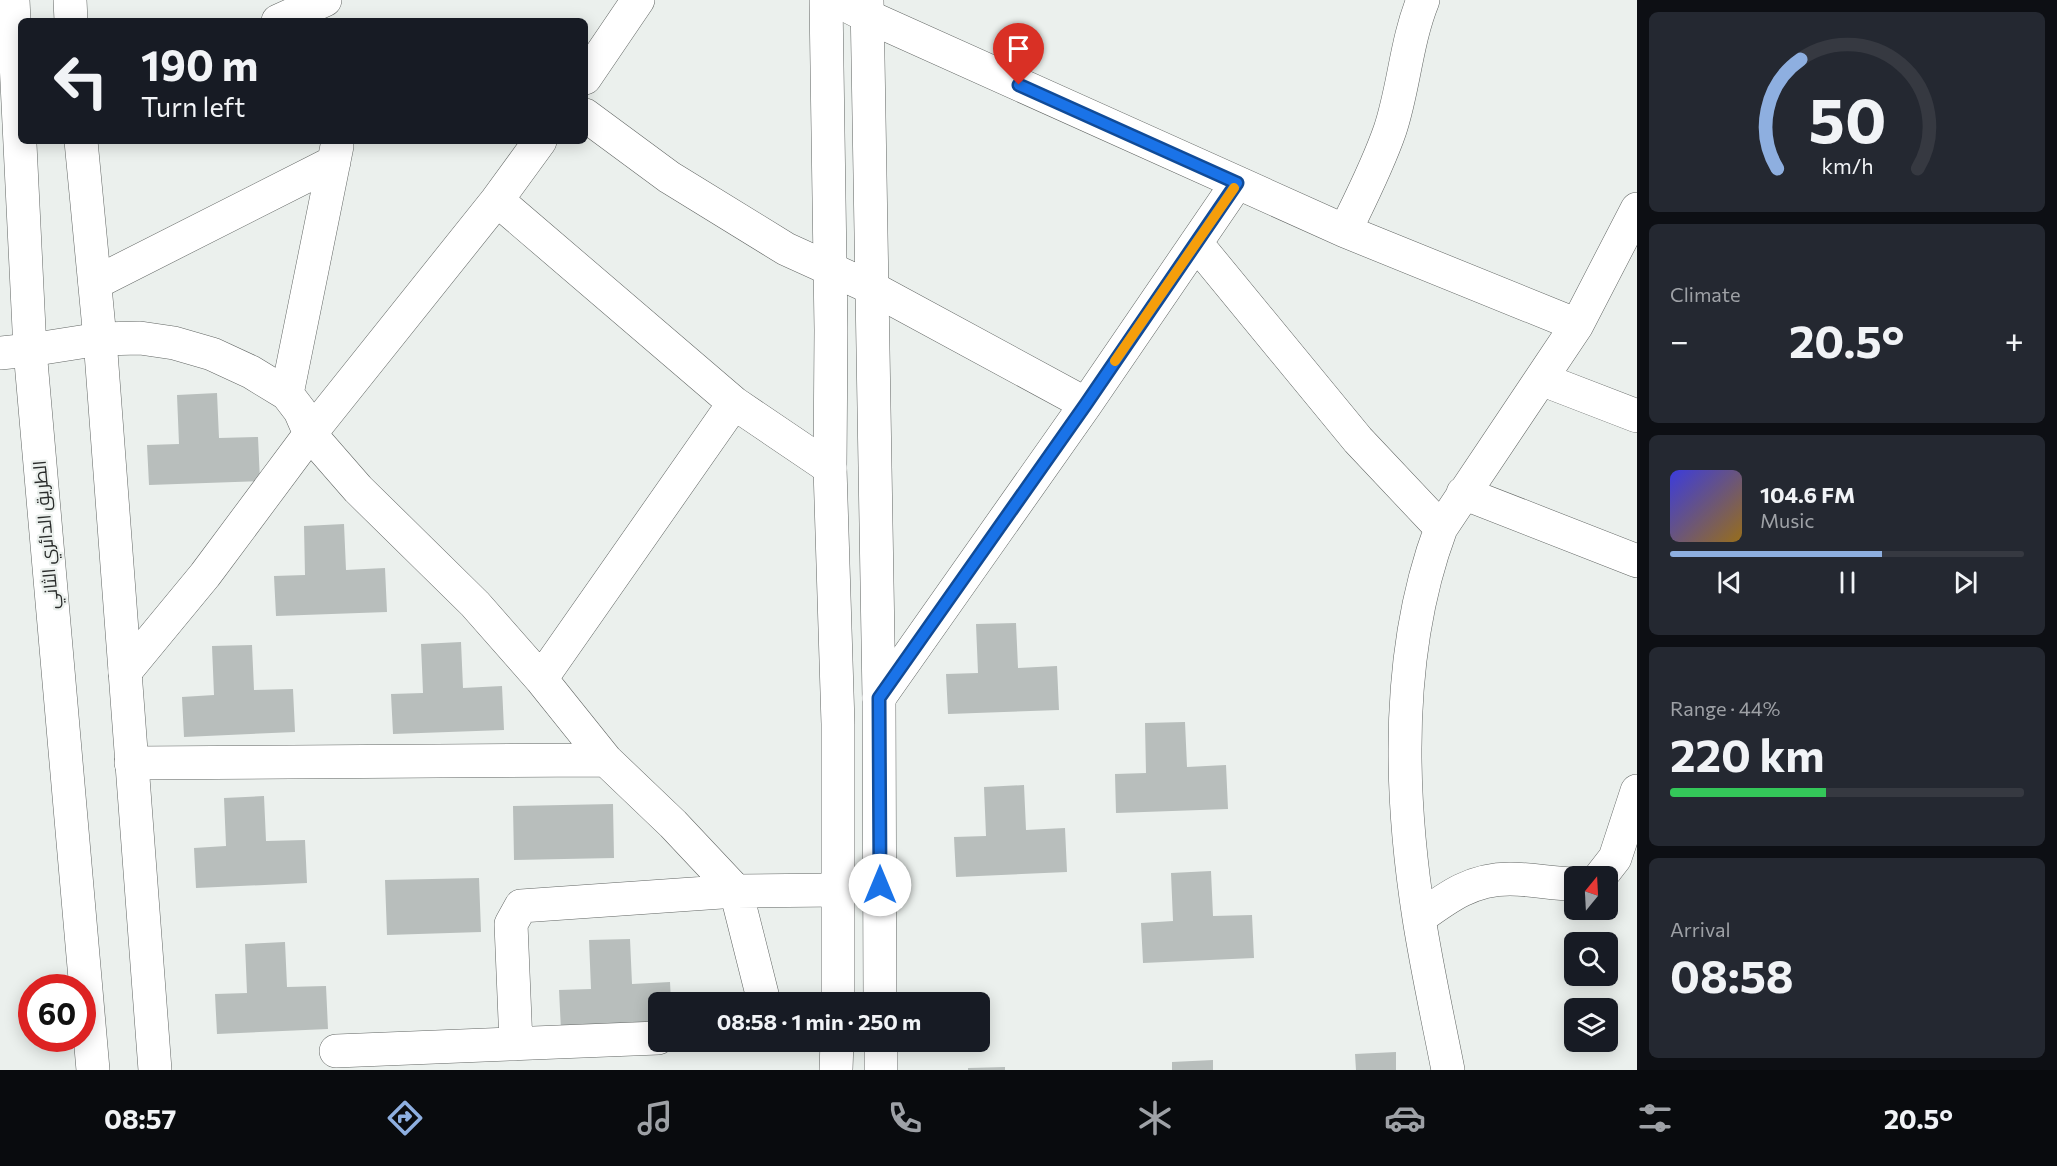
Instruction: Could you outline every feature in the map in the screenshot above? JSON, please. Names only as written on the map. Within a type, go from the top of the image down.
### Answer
[{"type":"street","name":"الطريق الدائري الثاني","points":[[13,0],[15,352],[93,1070]]},
{"type":"street","points":[[70,0],[71,18]]},
{"type":"street","points":[[285,18],[325,0]]},
{"type":"street","points":[[337,0],[338,18]]},
{"type":"street","points":[[588,74],[638,0]]},
{"type":"street","points":[[826,0],[830,468],[838,724],[838,992]]},
{"type":"street","points":[[836,0],[867,8],[1237,183],[1345,231],[1577,325]]},
{"type":"street","points":[[1345,231],[1374,171],[1391,128],[1407,54],[1422,0]]},
{"type":"street","points":[[867,8],[879,698],[880,992]]},
{"type":"street","points":[[588,117],[669,177],[786,249],[872,288],[1086,404]]},
{"type":"street","points":[[81,144],[100,339],[155,1070]]},
{"type":"street","points":[[125,672],[205,575],[310,434],[497,200],[538,144]]},
{"type":"street","points":[[95,283],[336,151]]},
{"type":"street","points":[[287,394],[336,151]]},
{"type":"street","points":[[879,698],[1086,404],[1237,183]]},
{"type":"street","points":[[497,200],[734,403],[830,468]]},
{"type":"street","points":[[1448,1070],[1419,918],[1404,755],[1408,673],[1417,607],[1431,554],[1441,528],[1577,325],[1637,211]]},
{"type":"street","points":[[1196,243],[1358,440],[1441,528]]},
{"type":"street","points":[[15,352],[100,339],[140,338],[174,343],[212,354],[252,372],[287,394],[300,411],[310,434],[358,489],[475,604],[541,679],[606,760],[673,824],[736,891],[761,992]]},
{"type":"street","points":[[1541,379],[1637,416]]},
{"type":"street","points":[[541,679],[734,403]]},
{"type":"street","points":[[1463,494],[1637,561]]},
{"type":"street","points":[[131,763],[606,760]]},
{"type":"street","points":[[1609,866],[1616,858],[1637,791]]},
{"type":"street","points":[[1419,918],[1451,894],[1475,883],[1509,879],[1564,883]]},
{"type":"street","points":[[516,1044],[512,924],[521,906],[736,891],[838,890]]},
{"type":"street","points":[[336,1051],[648,1038]]},
{"type":"street","points":[[836,1070],[837,1052]]},
{"type":"street","points":[[881,1052],[881,1070]]},
{"type":"building","points":[[217,393],[219,438],[258,437],[260,481],[149,485],[147,445],[179,444],[177,395]]},
{"type":"building","points":[[344,524],[346,570],[385,568],[387,612],[276,616],[274,576],[305,575],[304,526]]},
{"type":"building","points":[[1016,623],[1018,668],[1057,666],[1059,710],[948,714],[946,674],[978,673],[976,624]]},
{"type":"building","points":[[461,642],[463,688],[502,686],[504,730],[393,734],[391,694],[423,693],[421,644]]},
{"type":"building","points":[[252,645],[254,690],[293,689],[295,732],[184,737],[182,697],[214,695],[212,646]]},
{"type":"building","points":[[1185,722],[1187,767],[1226,765],[1228,809],[1116,813],[1115,774],[1146,773],[1145,723]]},
{"type":"building","points":[[1024,785],[1026,830],[1065,828],[1067,872],[956,877],[954,837],[986,836],[984,787]]},
{"type":"building","points":[[264,796],[266,841],[305,840],[307,883],[196,888],[194,848],[226,846],[224,798]]},
{"type":"building","points":[[613,804],[614,858],[514,860],[513,806]]},
{"type":"building","points":[[1211,871],[1213,916],[1252,915],[1254,958],[1143,963],[1141,923],[1173,921],[1171,873]]},
{"type":"building","points":[[479,878],[481,932],[387,935],[385,880]]},
{"type":"building","points":[[630,939],[632,984],[670,982],[670,992],[648,992],[648,1026],[561,1030],[559,990],[591,989],[589,940]]},
{"type":"building","points":[[285,942],[287,987],[326,986],[328,1029],[217,1034],[215,994],[247,993],[245,944]]},
{"type":"building","points":[[1396,1052],[1396,1070],[1356,1070],[1355,1054]]},
{"type":"building","points":[[1213,1060],[1213,1070],[1172,1070],[1172,1062]]},
{"type":"building","points":[[1005,1067],[1005,1070],[968,1070],[968,1068]]},
{"type":"slow traffic","points":[[1115,361],[1234,188]]},
{"type":"route","points":[[880,885],[879,698],[1086,404],[1237,183],[1019,85]]}]
